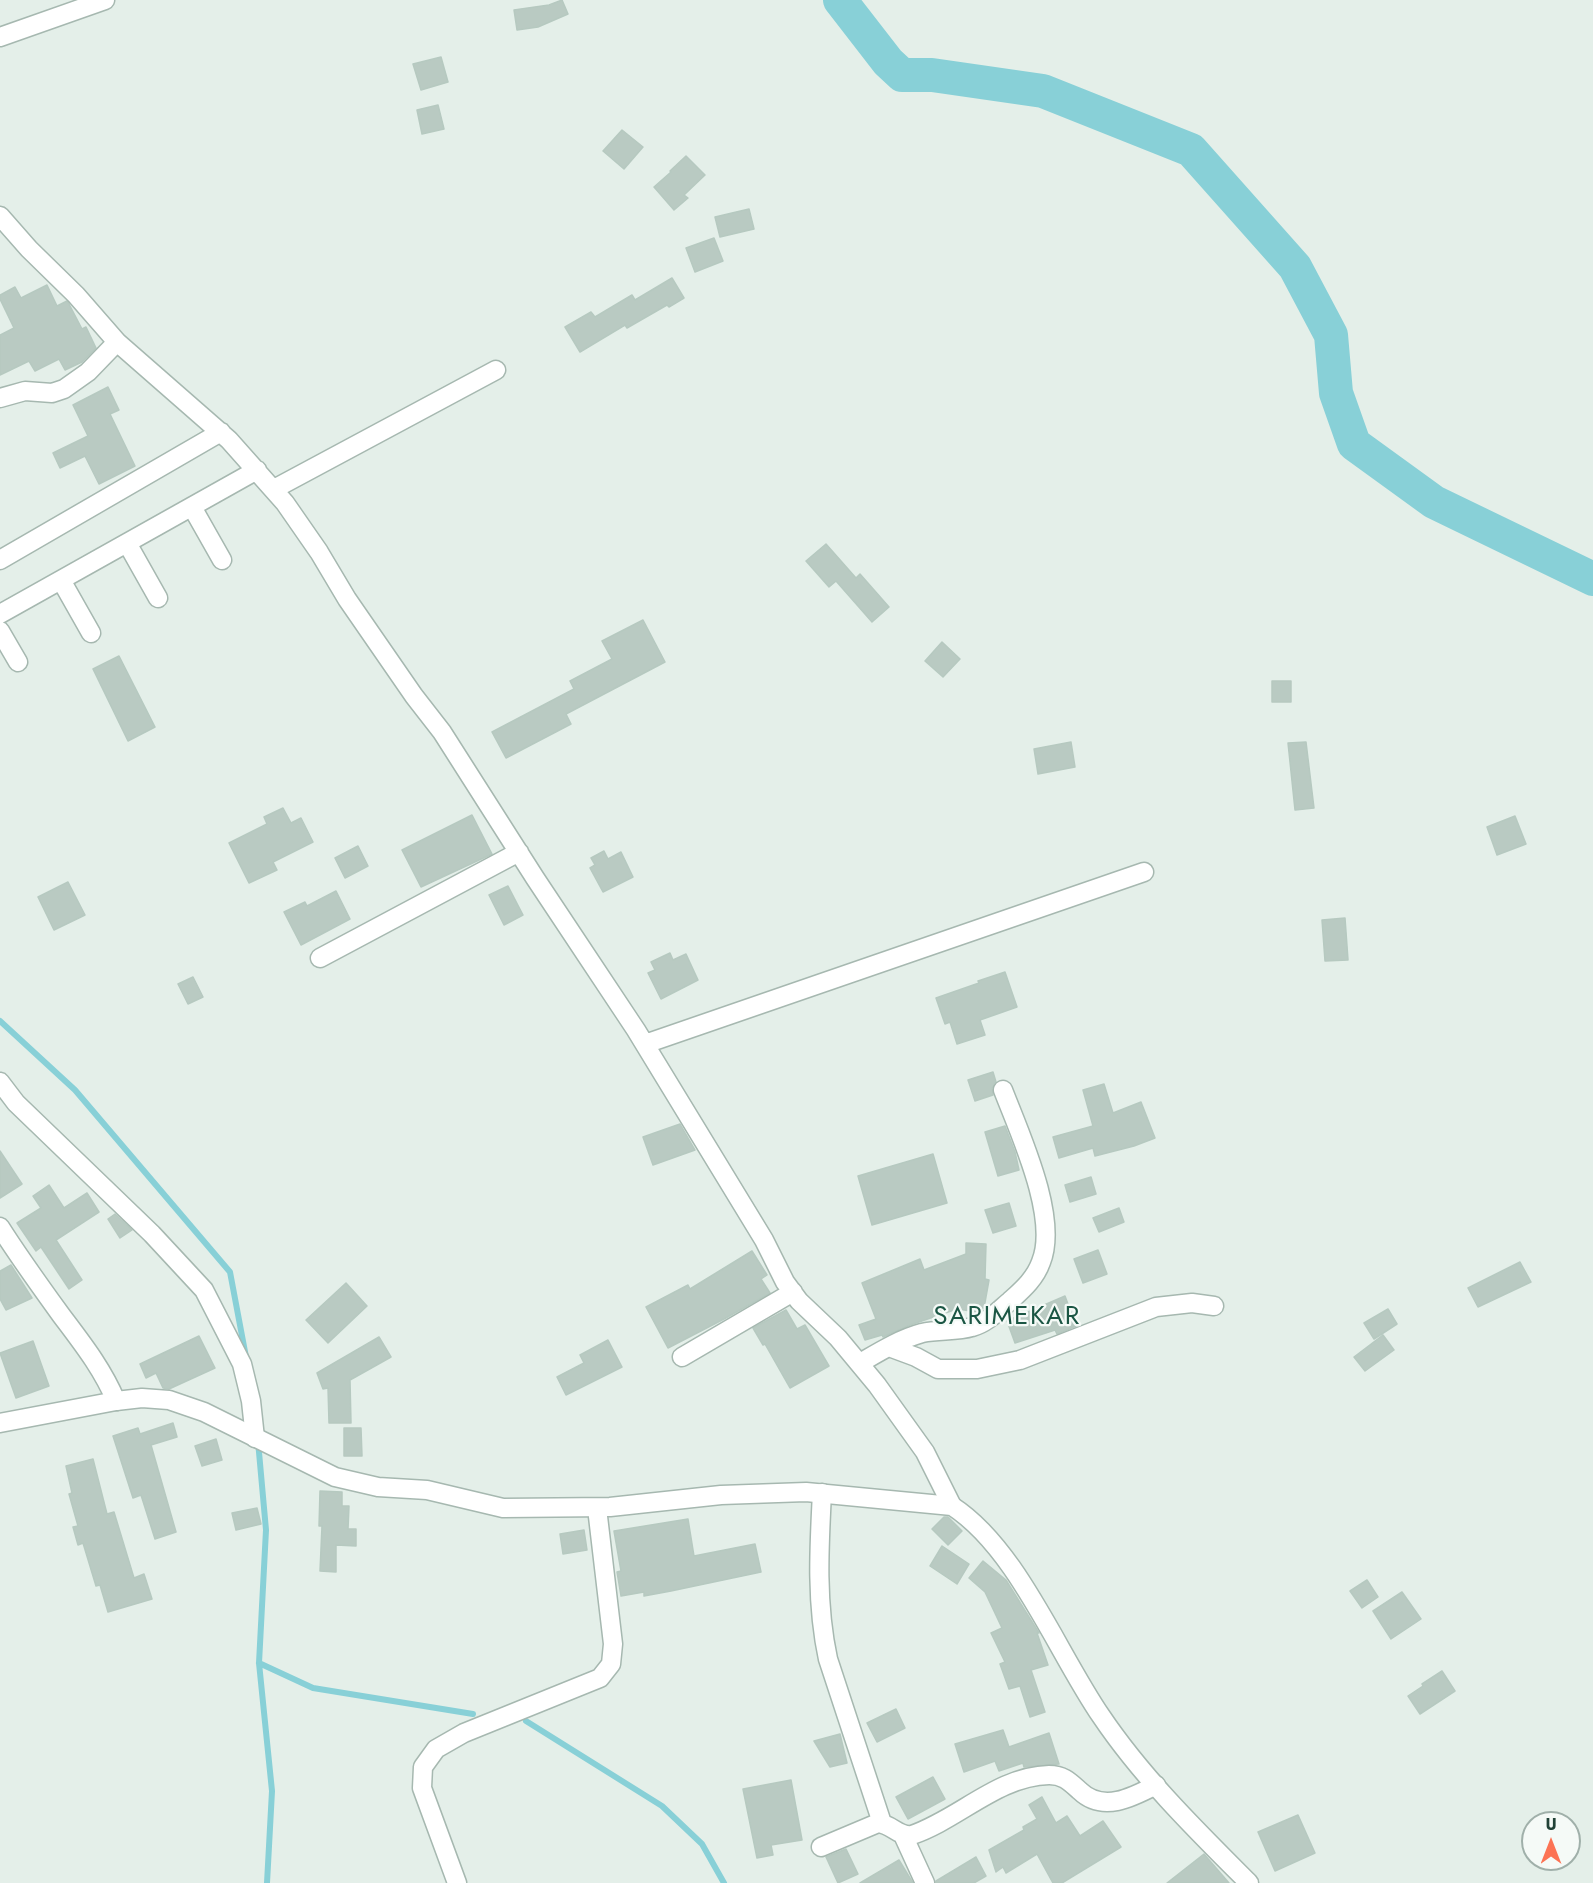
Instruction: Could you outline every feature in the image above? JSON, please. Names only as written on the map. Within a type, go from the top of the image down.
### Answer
[{"type":"street","points":[[0,37],[105,0]]},
{"type":"street","points":[[2,223],[76,294],[117,342],[221,432],[274,489],[319,552],[347,599],[414,696],[442,732],[645,1044],[764,1240],[785,1282],[799,1301],[838,1338],[860,1363],[925,1452],[952,1506]]},
{"type":"street","points":[[0,398],[25,391],[52,393],[64,389],[94,366],[117,342]]},
{"type":"street","points":[[274,489],[496,370]]},
{"type":"street","points":[[0,560],[221,432]]},
{"type":"street","points":[[0,614],[257,470]]},
{"type":"street","points":[[192,507],[222,560]]},
{"type":"street","points":[[127,543],[158,598]]},
{"type":"street","points":[[61,580],[91,633]]},
{"type":"street","points":[[0,631],[18,662]]},
{"type":"street","points":[[320,958],[519,852]]},
{"type":"street","points":[[645,1044],[1144,872]]},
{"type":"street","points":[[0,1082],[16,1103],[152,1234],[204,1290],[242,1364],[251,1401],[255,1438]]},
{"type":"street","points":[[860,1363],[921,1333],[962,1329],[982,1324],[1035,1276],[1042,1260],[1046,1235],[1045,1215],[1026,1150],[1004,1090]]},
{"type":"street","points":[[0,1227],[30,1272],[92,1355],[106,1377],[116,1401]]},
{"type":"street","points":[[682,1357],[793,1292]]},
{"type":"street","points":[[889,1347],[916,1357],[938,1369],[977,1370],[1020,1360],[1156,1307],[1192,1303],[1214,1306]]},
{"type":"street","points":[[0,1423],[116,1401],[142,1398],[169,1400],[216,1419],[335,1477],[368,1485],[427,1490],[503,1508],[597,1508],[721,1495],[806,1492],[952,1506],[968,1516],[1008,1564],[1102,1718],[1128,1753],[1250,1883]]},
{"type":"street","points":[[822,1493],[819,1571],[824,1638],[828,1659],[882,1823],[903,1835],[925,1883]]},
{"type":"street","points":[[457,1883],[422,1788],[423,1767],[436,1749],[464,1733],[600,1678],[611,1664],[613,1644],[611,1620],[597,1508]]},
{"type":"street","points":[[903,1835],[918,1833],[1025,1778],[1047,1775],[1062,1776],[1088,1797],[1101,1802],[1123,1800],[1156,1785]]},
{"type":"street","points":[[821,1847],[882,1823]]},
{"type":"building","points":[[562,0],[568,14],[538,27],[517,30],[514,10],[549,5]]},
{"type":"building","points":[[441,57],[448,82],[421,90],[413,64]]},
{"type":"building","points":[[438,105],[444,129],[422,134],[417,110]]},
{"type":"building","points":[[622,130],[643,147],[624,169],[603,151]]},
{"type":"building","points":[[686,156],[705,175],[684,195],[688,198],[674,210],[654,187]]},
{"type":"building","points":[[749,209],[754,229],[720,237],[715,217]]},
{"type":"building","points":[[714,238],[723,261],[695,272],[686,248]]},
{"type":"building","points":[[672,278],[684,298],[627,328],[625,325],[580,352],[565,327],[591,312],[595,317],[632,295],[635,300]]},
{"type":"building","points":[[47,285],[57,306],[67,301],[82,329],[86,327],[96,348],[82,362],[65,370],[59,359],[35,371],[29,361],[0,375],[0,335],[14,328],[0,295],[15,287],[21,298]]},
{"type":"building","points":[[108,387],[119,410],[110,414],[135,466],[99,484],[85,456],[60,468],[53,453],[88,436],[73,405]]},
{"type":"building","points":[[826,544],[856,578],[860,574],[889,607],[872,622],[836,581],[829,587],[806,561]]},
{"type":"building","points":[[643,620],[665,662],[566,714],[571,724],[506,758],[492,732],[574,689],[570,681],[612,659],[602,641]]},
{"type":"building","points":[[942,642],[960,659],[943,677],[925,661]]},
{"type":"building","points":[[119,656],[155,727],[128,741],[93,669]]},
{"type":"building","points":[[1272,681],[1291,681],[1291,702],[1272,702]]},
{"type":"building","points":[[1071,742],[1075,767],[1038,774],[1034,749]]},
{"type":"building","points":[[1306,742],[1314,808],[1295,810],[1288,743]]},
{"type":"building","points":[[283,808],[291,823],[301,818],[313,842],[273,862],[277,870],[249,883],[229,843],[267,824],[264,817]]},
{"type":"building","points":[[472,815],[492,854],[421,887],[402,850]]},
{"type":"building","points":[[1515,816],[1526,844],[1497,855],[1487,827]]},
{"type":"building","points":[[358,846],[368,866],[345,878],[335,858]]},
{"type":"building","points":[[604,851],[608,859],[621,852],[633,877],[603,892],[590,868],[595,865],[591,858]]},
{"type":"building","points":[[68,882],[85,915],[54,930],[38,897]]},
{"type":"building","points":[[508,886],[523,915],[504,925],[489,895]]},
{"type":"building","points":[[336,891],[350,919],[301,945],[284,912],[305,902],[307,906]]},
{"type":"building","points":[[1345,918],[1348,960],[1325,961],[1322,920]]},
{"type":"building","points":[[670,953],[673,960],[686,954],[698,980],[661,999],[648,973],[655,970],[651,962]]},
{"type":"building","points":[[1005,972],[1017,1007],[980,1020],[985,1035],[957,1044],[950,1022],[945,1024],[936,998]]},
{"type":"building","points":[[193,977],[203,997],[188,1004],[178,984]]},
{"type":"building","points":[[993,1072],[996,1082],[992,1088],[993,1095],[975,1101],[968,1080]]},
{"type":"building","points":[[1104,1084],[1113,1113],[1141,1102],[1155,1138],[1095,1156],[1093,1148],[1059,1158],[1053,1137],[1093,1126],[1083,1090]]},
{"type":"building","points":[[680,1124],[695,1150],[653,1165],[643,1137]]},
{"type":"building","points":[[1005,1126],[1019,1170],[998,1176],[985,1132]]},
{"type":"building","points":[[0,1151],[22,1184],[0,1198]]},
{"type":"building","points":[[933,1154],[947,1203],[872,1225],[858,1176]]},
{"type":"building","points":[[1091,1177],[1096,1194],[1070,1202],[1065,1185]]},
{"type":"building","points":[[49,1185],[64,1208],[87,1193],[99,1212],[56,1240],[82,1280],[69,1289],[41,1247],[36,1251],[17,1223],[41,1208],[33,1196]]},
{"type":"building","points":[[1009,1203],[1016,1226],[993,1233],[985,1210]]},
{"type":"building","points":[[1119,1208],[1124,1222],[1099,1232],[1093,1218]]},
{"type":"building","points":[[115,1214],[132,1230],[120,1238],[108,1219]]},
{"type":"building","points":[[966,1243],[986,1244],[985,1279],[989,1280],[984,1308],[978,1312],[957,1309],[883,1337],[882,1335],[865,1340],[859,1325],[876,1319],[862,1283],[920,1259],[924,1270],[966,1254]]},
{"type":"building","points":[[1098,1250],[1107,1274],[1083,1283],[1074,1259]]},
{"type":"building","points":[[752,1251],[767,1275],[761,1279],[770,1293],[668,1348],[646,1307],[688,1285],[690,1289]]},
{"type":"building","points":[[1520,1262],[1531,1282],[1478,1307],[1468,1288]]},
{"type":"building","points":[[11,1265],[32,1298],[6,1310],[0,1299],[0,1271]]},
{"type":"building","points":[[346,1283],[367,1306],[328,1343],[306,1320]]},
{"type":"building","points":[[1065,1296],[1076,1326],[1057,1334],[1055,1330],[1015,1343],[1007,1321]]},
{"type":"building","points":[[1388,1309],[1397,1324],[1374,1339],[1364,1323]]},
{"type":"building","points":[[786,1310],[797,1329],[805,1325],[829,1366],[790,1388],[765,1344],[763,1345],[753,1328]]},
{"type":"building","points":[[1383,1335],[1394,1350],[1365,1371],[1354,1357]]},
{"type":"building","points":[[199,1336],[215,1368],[169,1389],[163,1388],[156,1373],[146,1378],[140,1364]]},
{"type":"building","points":[[379,1337],[391,1357],[350,1380],[351,1423],[329,1423],[328,1388],[323,1389],[317,1373]]},
{"type":"building","points":[[608,1340],[622,1367],[566,1395],[557,1377],[584,1363],[580,1355]]},
{"type":"building","points":[[33,1341],[49,1386],[16,1398],[0,1353]]},
{"type":"building","points":[[173,1423],[177,1437],[151,1445],[176,1532],[155,1539],[141,1495],[133,1498],[113,1436],[138,1428],[140,1434]]},
{"type":"building","points":[[344,1428],[361,1428],[362,1456],[344,1456]]},
{"type":"building","points":[[216,1439],[222,1460],[202,1466],[195,1446]]},
{"type":"building","points":[[93,1459],[107,1514],[114,1512],[134,1578],[144,1574],[152,1599],[108,1612],[100,1585],[96,1586],[83,1543],[78,1545],[73,1527],[78,1526],[69,1494],[72,1493],[66,1466]]},
{"type":"building","points":[[320,1491],[342,1492],[342,1506],[349,1506],[348,1529],[356,1529],[356,1546],[336,1545],[336,1572],[320,1571],[322,1526],[319,1526]]},
{"type":"building","points":[[257,1508],[261,1524],[236,1530],[232,1513]]},
{"type":"building","points":[[944,1517],[948,1517],[962,1531],[948,1545],[932,1529]]},
{"type":"building","points":[[688,1519],[694,1556],[755,1544],[761,1572],[644,1596],[644,1592],[621,1596],[617,1572],[621,1571],[614,1531]]},
{"type":"building","points":[[584,1530],[587,1550],[563,1554],[560,1534]]},
{"type":"building","points":[[942,1546],[969,1564],[957,1584],[930,1566]]},
{"type":"building","points":[[983,1561],[1006,1580],[1039,1633],[1037,1633],[1048,1665],[1031,1670],[1045,1712],[1030,1717],[1020,1686],[1009,1689],[1000,1664],[1005,1662],[991,1633],[1002,1628],[985,1592],[969,1578]]},
{"type":"building","points":[[1367,1580],[1378,1597],[1362,1608],[1350,1591]]},
{"type":"building","points":[[1402,1592],[1421,1619],[1391,1639],[1373,1611]]},
{"type":"building","points":[[1442,1671],[1455,1691],[1420,1714],[1408,1696]]},
{"type":"building","points":[[896,1709],[905,1728],[877,1742],[867,1723]]},
{"type":"building","points":[[1003,1730],[1009,1747],[1049,1733],[1059,1764],[1024,1767],[1023,1763],[999,1771],[995,1761],[964,1772],[955,1744]]},
{"type":"building","points":[[840,1734],[847,1763],[830,1767],[814,1741]]},
{"type":"building","points":[[933,1777],[945,1799],[908,1819],[896,1797]]},
{"type":"building","points":[[791,1780],[802,1840],[771,1845],[773,1855],[757,1858],[743,1789]]},
{"type":"building","points":[[1042,1797],[1056,1823],[1067,1816],[1080,1836],[1103,1821],[1121,1847],[1062,1883],[1053,1883],[1037,1854],[1006,1873],[1003,1867],[996,1872],[989,1850],[1024,1830],[1023,1827],[1037,1819],[1029,1805]]},
{"type":"building","points":[[1298,1815],[1315,1853],[1275,1871],[1258,1832]]},
{"type":"building","points":[[846,1849],[858,1874],[838,1883],[826,1857]]},
{"type":"building","points":[[1204,1854],[1229,1883],[1167,1883]]},
{"type":"building","points":[[976,1857],[986,1876],[974,1883],[936,1883],[936,1881]]},
{"type":"building","points":[[899,1860],[913,1883],[860,1883]]},
{"type":"waterway","points":[[840,0],[888,62],[902,75],[932,75],[1043,91],[1191,150],[1295,267],[1331,335],[1336,393],[1354,444],[1434,502],[1593,579]]},
{"type":"waterway","points":[[0,1021],[75,1090],[230,1272],[246,1357]]},
{"type":"waterway","points":[[258,1441],[266,1530],[259,1663],[272,1791],[267,1883]]},
{"type":"waterway","points":[[259,1663],[313,1688],[473,1714]]},
{"type":"waterway","points":[[526,1721],[662,1806],[702,1844],[724,1883]]},
{"type":"district","name":"SARIMEKAR","points":[[1007,1318]]}]
